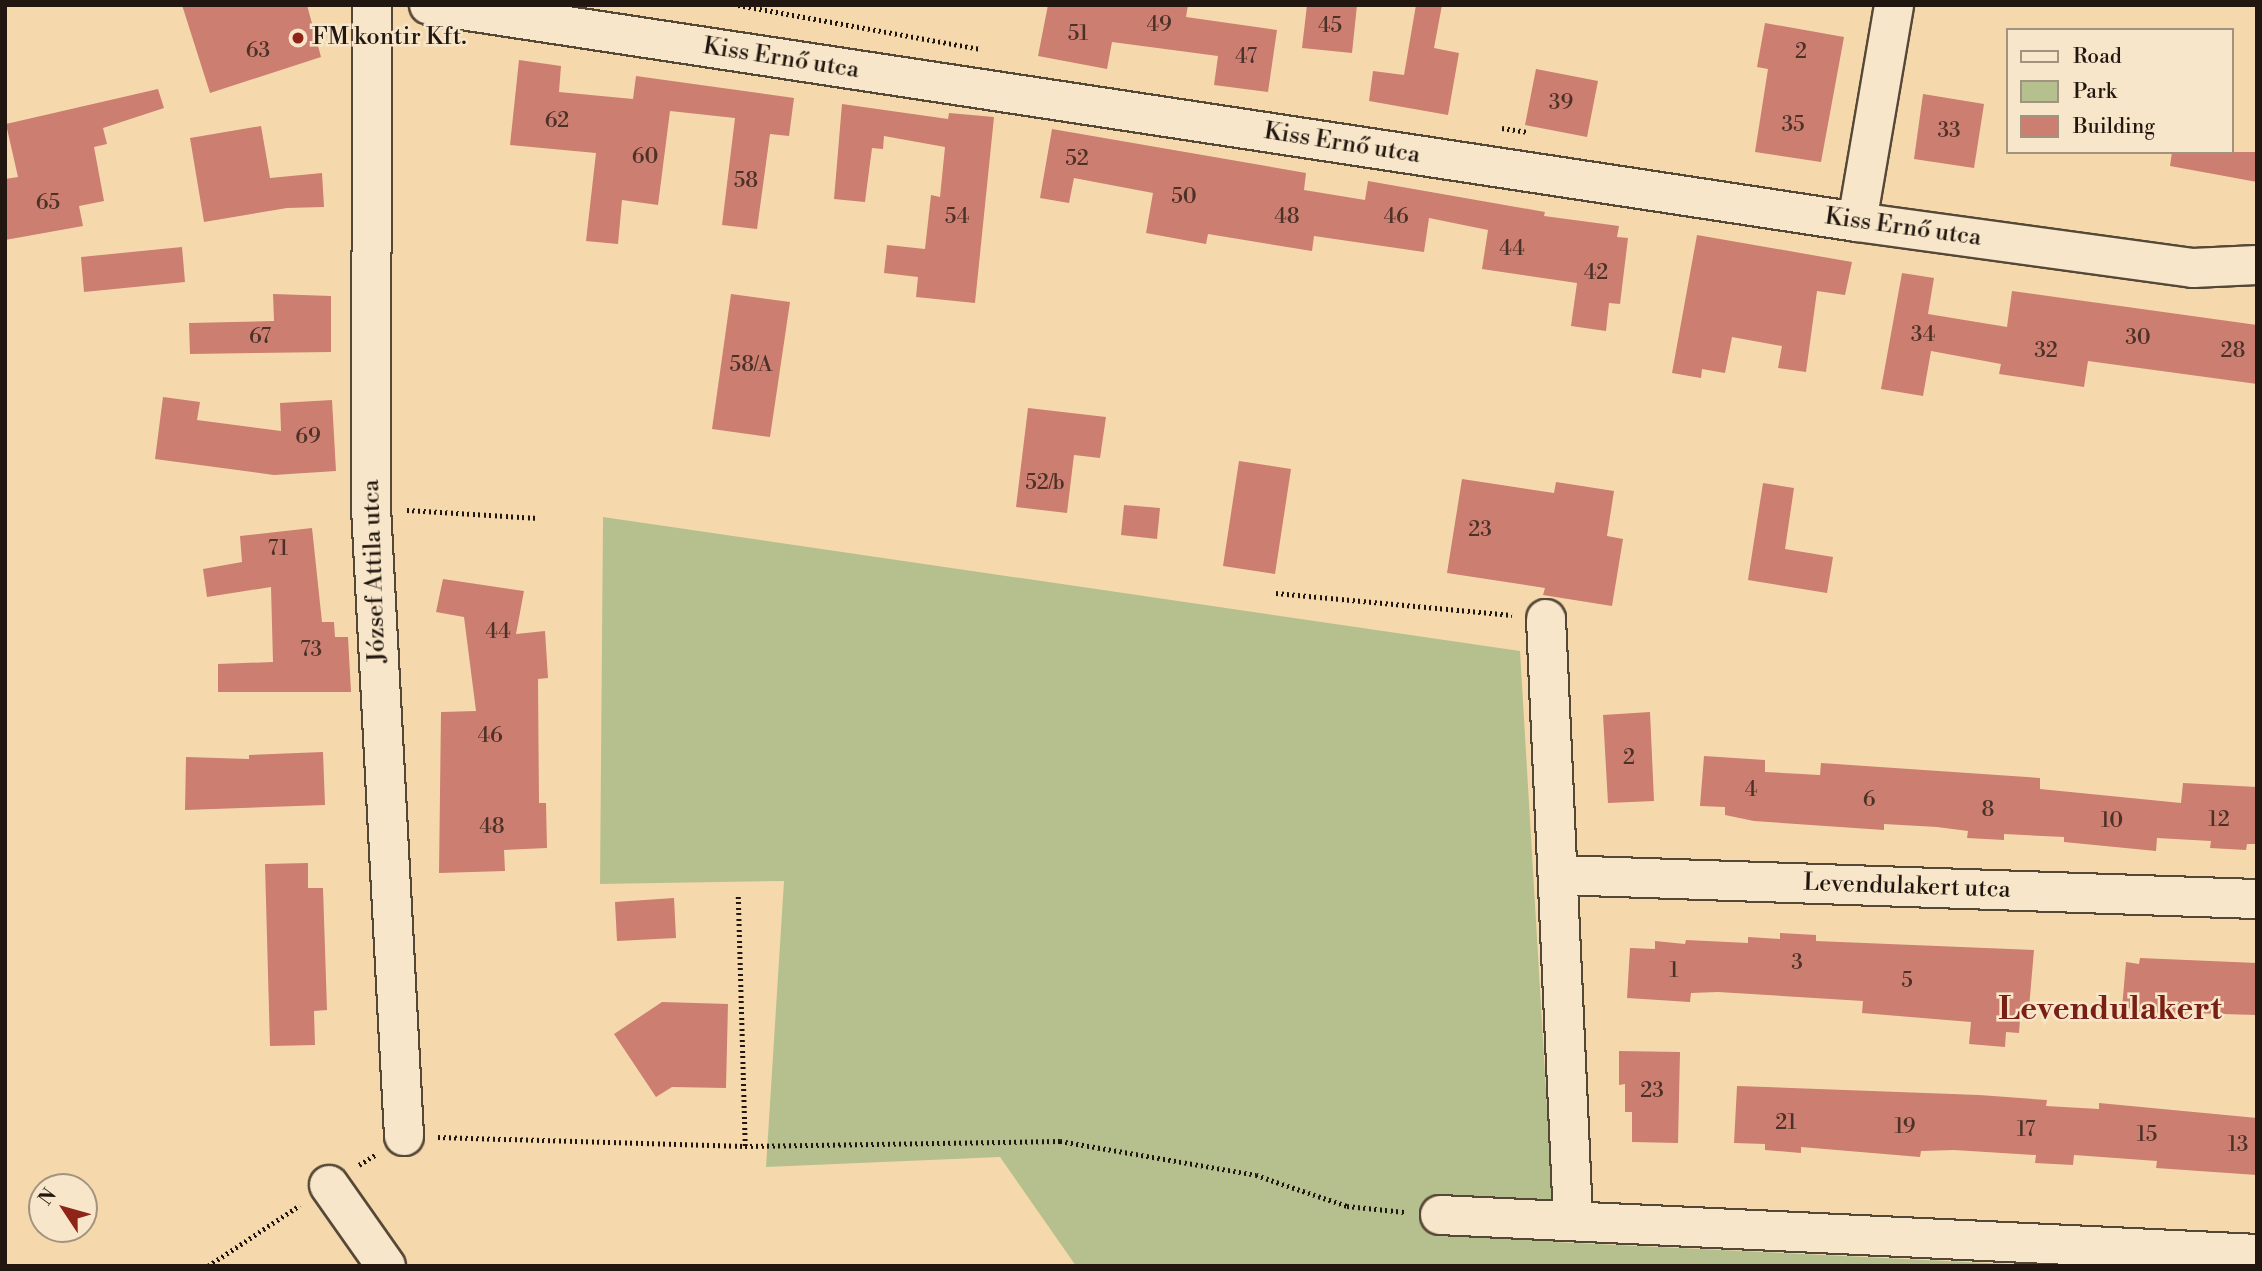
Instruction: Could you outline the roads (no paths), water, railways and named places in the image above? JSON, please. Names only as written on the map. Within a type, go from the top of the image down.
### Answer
[{"type":"street","name":"József Attila utca","points":[[372,5],[371,508],[404,1136]]},
{"type":"street","name":"Kiss Ernő utca","points":[[429,5],[1857,222],[2193,268],[2257,265]]},
{"type":"street","points":[[1857,222],[1894,5]]},
{"type":"street","points":[[1546,619],[1573,1219]]},
{"type":"street","name":"Levendulakert utca","points":[[1558,875],[2257,898]]},
{"type":"street","points":[[329,1185],[386,1266]]},
{"type":"street","points":[[1440,1215],[1573,1219],[2257,1254]]},
{"type":"place","name":"FM kontir Kft.","points":[[298,38]]},
{"type":"district","name":"Levendulakert","points":[[2110,1009]]}]
